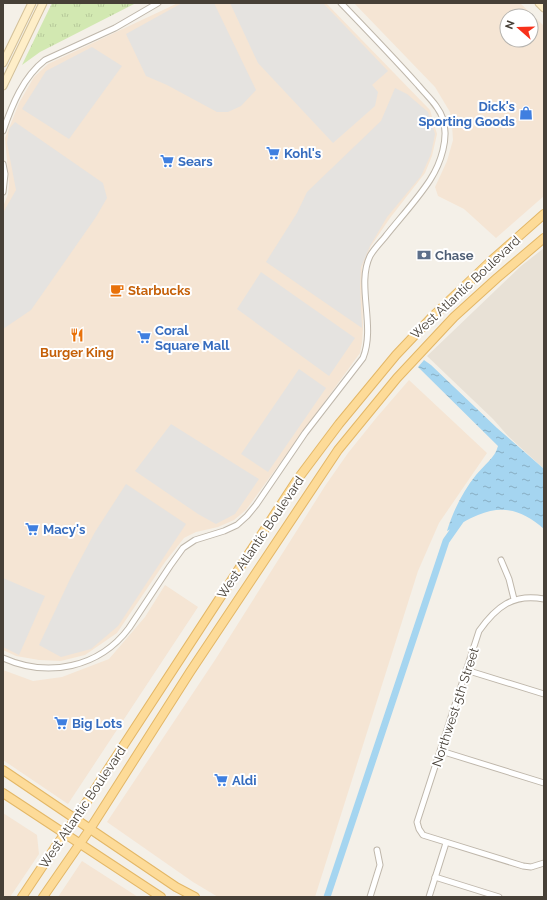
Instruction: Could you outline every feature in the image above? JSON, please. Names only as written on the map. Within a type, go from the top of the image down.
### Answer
[{"type":"main road","name":"West Atlantic Boulevard","points":[[22,897],[298,480],[339,424],[396,355],[432,316],[544,214]]},
{"type":"main road","name":"West Atlantic Boulevard","points":[[43,897],[90,829],[194,666],[325,469],[359,423],[422,350],[454,316],[544,238]]},
{"type":"main road","points":[[3,770],[176,887],[195,897]]},
{"type":"main road","points":[[3,793],[161,897]]},
{"type":"street","points":[[3,63],[32,3]]},
{"type":"street","points":[[3,86],[36,21],[43,3]]},
{"type":"street","points":[[3,131],[26,79],[40,64],[45,60],[115,28],[158,3]]},
{"type":"street","points":[[3,658],[32,667],[54,669],[82,663],[107,650],[124,634],[183,548],[195,540],[224,531],[237,525],[247,516],[305,432],[363,358],[367,349],[368,337],[366,276],[370,257],[391,228],[419,196],[431,178],[443,148],[445,128],[437,108],[403,68],[341,3]]},
{"type":"street","points":[[539,3],[544,8]]},
{"type":"street","points":[[3,164],[5,174],[3,192]]},
{"type":"street","points":[[501,560],[514,599],[528,597],[544,599]]},
{"type":"street","name":"Northwest 5th Street","points":[[446,843],[423,835],[417,822],[441,752],[479,631],[488,618],[499,608],[514,599]]},
{"type":"street","points":[[466,670],[544,694]]},
{"type":"street","points":[[441,752],[544,783]]},
{"type":"street","points":[[429,897],[446,843],[522,866],[531,867],[543,863]]},
{"type":"street","points":[[370,897],[380,864],[377,850]]},
{"type":"street","points":[[435,877],[499,897]]},
{"type":"shaded area","points":[[178,3],[326,3],[430,110],[437,134],[432,156],[425,173],[390,218],[371,246],[362,267],[363,328],[360,353],[246,510],[234,520],[218,527],[196,532],[184,538],[165,562],[117,633],[85,655],[61,661],[39,660],[16,656],[3,650],[3,207],[8,194],[9,184],[5,138],[19,103],[34,77],[48,64]]},
{"type":"shaded area","points":[[182,3],[214,3],[256,90],[241,106],[228,112],[217,112],[167,85],[146,76],[126,34]]},
{"type":"shaded area","points":[[230,3],[323,3],[388,71],[372,85],[378,92],[375,106],[333,143],[258,63]]},
{"type":"shaded area","points":[[354,3],[520,3],[525,8],[499,8],[499,48],[539,48],[539,21],[544,26],[544,196],[496,238],[464,209],[438,196],[435,187],[447,161],[453,140],[450,112],[435,87]]},
{"type":"shaded area","points":[[92,47],[122,66],[69,139],[22,109],[46,71]]},
{"type":"shaded area","points":[[395,88],[407,94],[428,112],[435,134],[431,154],[421,176],[387,217],[370,246],[361,267],[360,287],[362,328],[266,262],[297,213],[307,192],[381,121]]},
{"type":"shaded area","points":[[15,122],[103,183],[107,198],[96,217],[31,310],[3,329],[3,213],[16,190],[7,143],[9,129]]},
{"type":"shaded area","points":[[544,248],[544,469],[508,436],[493,419],[427,356],[521,266]]},
{"type":"shaded area","points":[[261,272],[355,338],[329,376],[237,309]]},
{"type":"shaded area","points":[[299,369],[326,388],[268,472],[241,454]]},
{"type":"shaded area","points":[[409,380],[487,453],[439,523],[418,571],[315,897],[218,897],[193,882],[107,822],[215,660],[325,486],[348,453]]},
{"type":"shaded area","points":[[171,424],[259,479],[235,514],[216,524],[198,514],[135,471]]},
{"type":"shaded area","points":[[126,484],[186,524],[118,626],[91,649],[61,657],[39,645],[71,577],[95,532]]},
{"type":"shaded area","points":[[3,578],[45,596],[19,655],[3,647]]},
{"type":"shaded area","points":[[165,585],[198,607],[68,804],[3,760],[3,670],[33,681],[62,677],[109,659],[145,617]]},
{"type":"shaded area","points":[[3,813],[37,835],[39,854],[10,897],[3,897]]},
{"type":"shaded area","points":[[82,861],[138,897],[58,897]]},
{"type":"green space","points":[[52,3],[136,3],[40,52],[22,65]]},
{"type":"water","points":[[424,360],[497,428],[544,469],[544,529],[521,514],[513,511],[496,510],[474,517],[447,531],[455,509],[463,494],[471,481],[492,458],[498,446],[418,367]]},
{"type":"waterway","points":[[327,897],[446,541],[460,521]]},
{"type":"place","name":"Dick's Sporting Goods","points":[[526,113]]},
{"type":"place","name":"Kohl's","points":[[273,153]]},
{"type":"place","name":"Sears","points":[[167,161]]},
{"type":"place","name":"Chase","points":[[424,255]]},
{"type":"place","name":"Starbucks","points":[[117,290]]},
{"type":"place","name":"Burger King","points":[[77,335]]},
{"type":"place","name":"Coral Square Mall","points":[[144,337]]},
{"type":"place","name":"Macy's","points":[[32,529]]},
{"type":"place","name":"Big Lots","points":[[61,723]]},
{"type":"place","name":"Aldi","points":[[221,780]]}]
